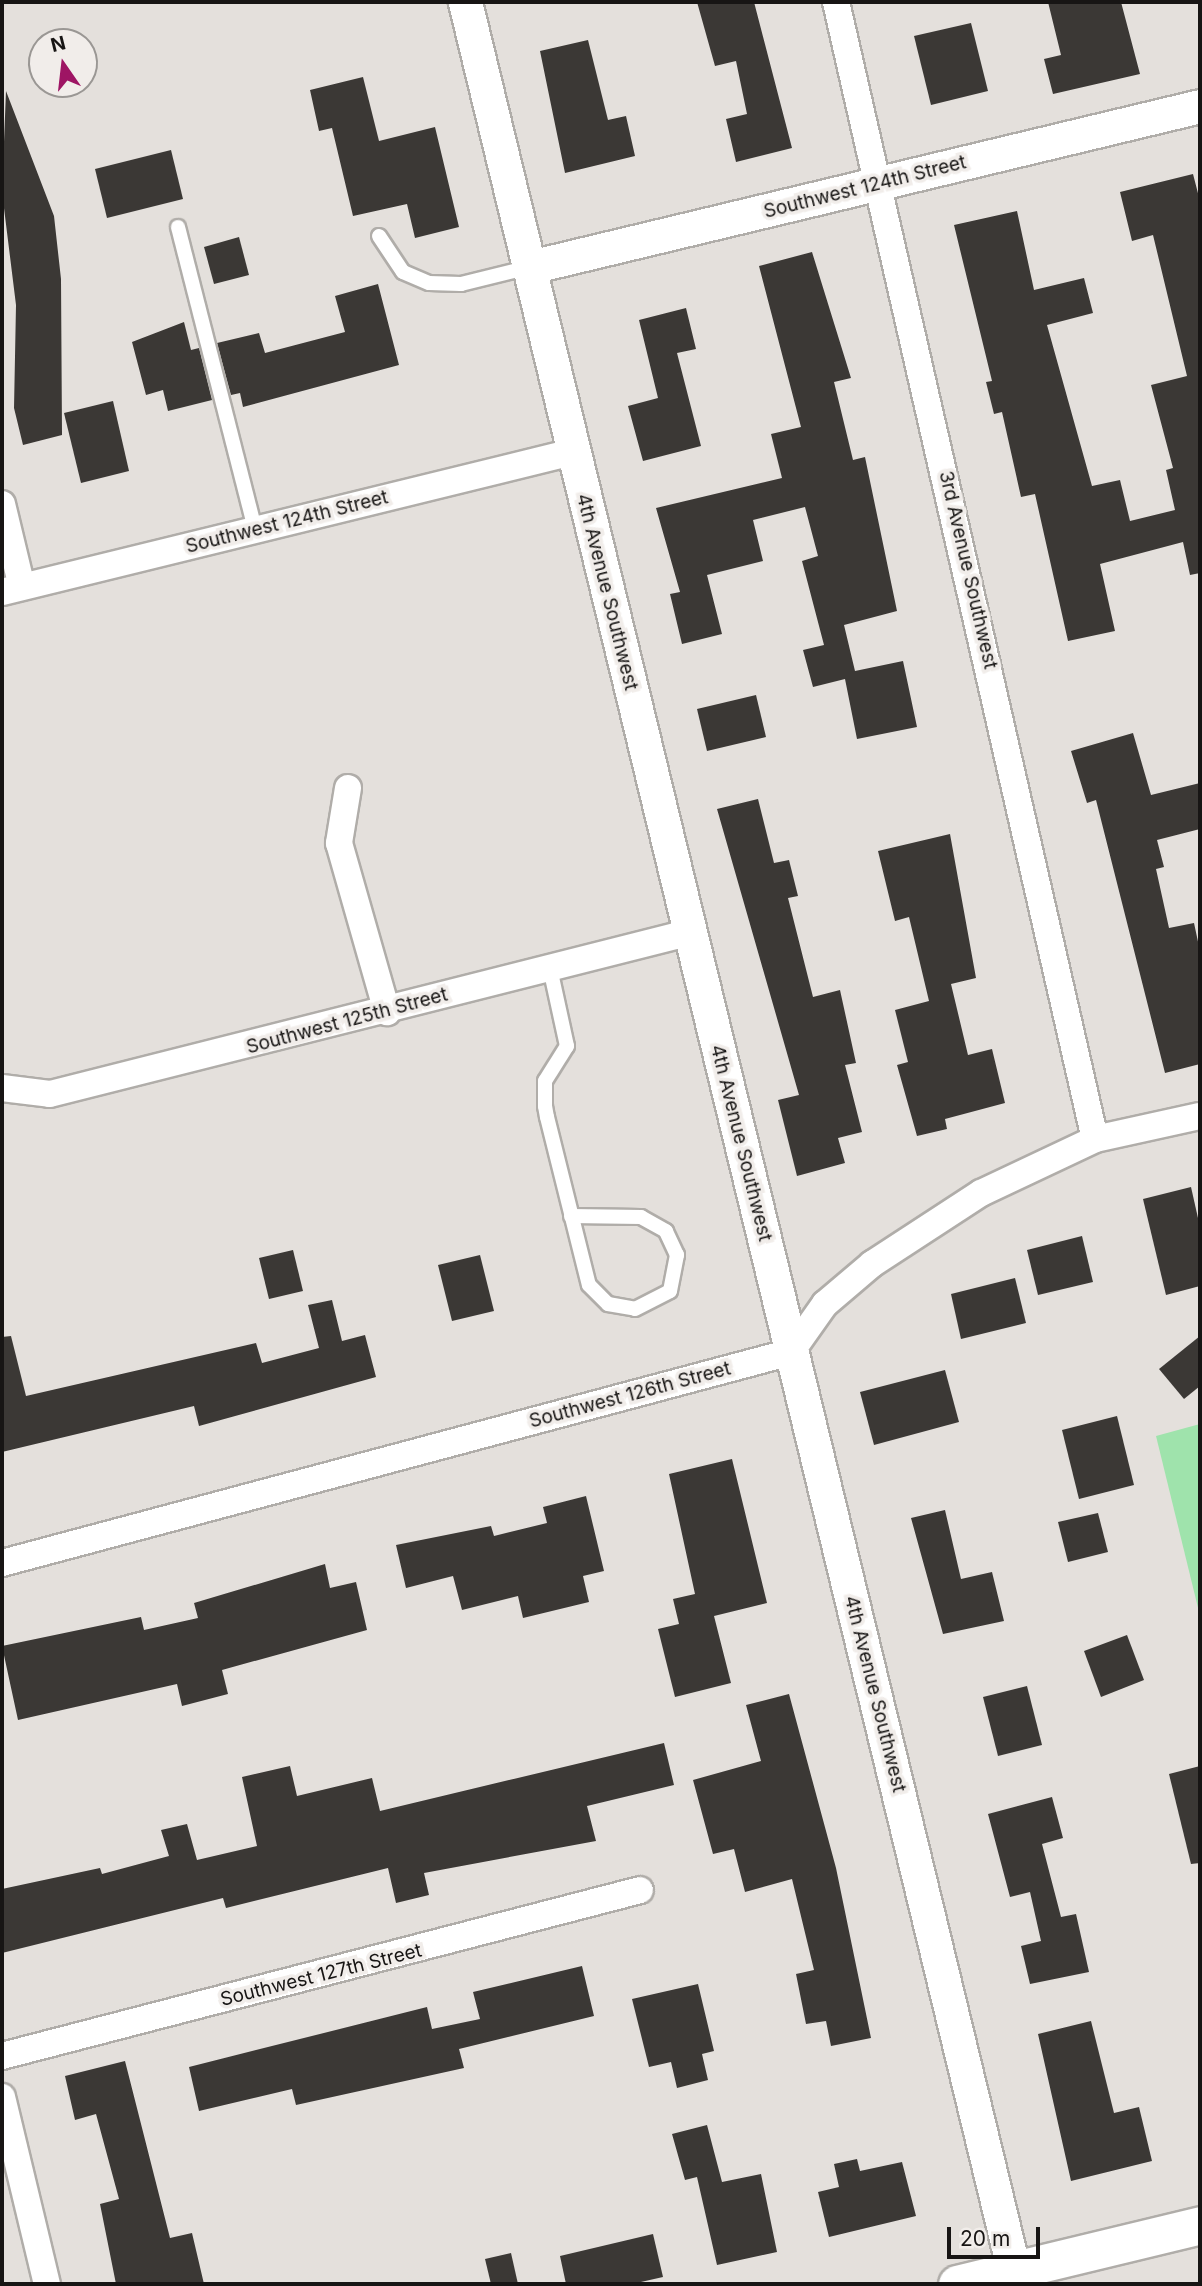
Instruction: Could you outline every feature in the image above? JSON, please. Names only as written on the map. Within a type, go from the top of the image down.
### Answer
[{"type":"main road","points":[[957,2284],[1015,2277],[1200,2225]]},
{"type":"street","name":"4th Avenue Southwest","points":[[465,2],[1015,2277]]},
{"type":"street","name":"3rd Avenue Southwest","points":[[836,2],[881,183],[1095,1139]]},
{"type":"street","name":"Southwest 124th Street","points":[[530,267],[1200,106]]},
{"type":"street","name":"Southwest 124th Street","points":[[12,589],[573,452]]},
{"type":"street","points":[[2,504],[12,589]]},
{"type":"street","points":[[348,788],[340,843],[387,1012]]},
{"type":"street","name":"Southwest 125th Street","points":[[2,1088],[50,1094],[387,1012],[691,932]]},
{"type":"street","points":[[792,1352],[825,1304],[872,1264],[981,1193],[1095,1139],[1200,1116]]},
{"type":"street","name":"Southwest 126th Street","points":[[2,1563],[792,1352]]},
{"type":"street","name":"Southwest 127th Street","points":[[2,2056],[640,1890]]},
{"type":"street","points":[[2,2097],[47,2284]]},
{"type":"lane","points":[[177,227],[255,530]]},
{"type":"lane","points":[[379,236],[403,272],[429,283],[461,284],[530,267]]},
{"type":"lane","points":[[550,968],[567,1046],[545,1081],[545,1106],[571,1216],[597,1296],[635,1310],[670,1291],[677,1255],[666,1231],[641,1217],[571,1216]]},
{"type":"green space","points":[[1200,1424],[1200,1616],[1156,1436]]},
{"type":"building","points":[[697,2],[754,2],[792,148],[736,162],[726,119],[747,114],[736,61],[715,66]]},
{"type":"building","points":[[1048,2],[1121,2],[1140,74],[1053,94],[1044,59],[1061,55]]},
{"type":"building","points":[[971,23],[988,91],[931,105],[914,36]]},
{"type":"building","points":[[588,40],[608,120],[626,116],[635,156],[565,173],[540,51]]},
{"type":"building","points":[[363,77],[379,141],[435,127],[459,227],[415,238],[407,204],[353,216],[332,128],[319,131],[310,90]]},
{"type":"building","points":[[6,91],[54,216],[61,279],[62,435],[23,445],[14,408],[16,305],[2,192]]},
{"type":"building","points":[[171,150],[183,199],[107,218],[95,169]]},
{"type":"building","points":[[1193,174],[1200,201],[1200,573],[1190,575],[1183,542],[1100,564],[1115,631],[1068,641],[1035,494],[1021,497],[1002,412],[994,414],[986,382],[992,381],[954,225],[1017,211],[1034,290],[1084,278],[1093,313],[1047,325],[1092,486],[1120,480],[1130,521],[1175,510],[1166,470],[1173,468],[1151,385],[1187,376],[1153,235],[1132,241],[1120,192]]},
{"type":"building","points":[[239,237],[249,275],[214,284],[204,247]]},
{"type":"building","points":[[812,252],[851,378],[834,382],[853,460],[865,457],[897,611],[844,625],[855,671],[903,661],[917,727],[857,739],[845,679],[813,687],[803,650],[824,645],[802,561],[818,556],[805,507],[753,520],[763,561],[707,575],[722,634],[682,644],[670,594],[680,592],[656,508],[782,478],[771,434],[801,427],[759,266]]},
{"type":"building","points":[[378,284],[399,365],[243,407],[240,393],[231,395],[217,343],[259,333],[265,353],[345,332],[335,296]]},
{"type":"building","points":[[686,308],[696,349],[677,353],[701,446],[643,461],[628,406],[658,398],[639,320]]},
{"type":"building","points":[[184,322],[191,350],[199,348],[212,400],[168,411],[163,390],[146,395],[132,342]]},
{"type":"building","points":[[113,401],[129,471],[81,483],[64,413]]},
{"type":"building","points":[[756,695],[766,737],[707,751],[697,709]]},
{"type":"building","points":[[1133,733],[1151,795],[1200,783],[1200,829],[1157,840],[1164,867],[1156,869],[1169,928],[1194,923],[1200,951],[1200,1064],[1165,1073],[1096,800],[1087,803],[1071,751]]},
{"type":"building","points":[[758,799],[774,863],[789,860],[798,896],[788,898],[813,997],[840,990],[856,1063],[845,1065],[862,1132],[838,1138],[845,1163],[797,1176],[778,1100],[799,1095],[717,809]]},
{"type":"building","points":[[950,834],[976,978],[951,984],[968,1055],[992,1049],[1005,1103],[945,1119],[947,1129],[917,1136],[897,1065],[908,1062],[895,1010],[929,1001],[909,917],[895,921],[878,851]]},
{"type":"building","points":[[1191,1187],[1200,1227],[1200,1286],[1166,1295],[1143,1199]]},
{"type":"building","points":[[1082,1236],[1093,1282],[1038,1295],[1027,1250]]},
{"type":"building","points":[[293,1250],[303,1291],[269,1299],[259,1258]]},
{"type":"building","points":[[480,1255],[494,1311],[452,1321],[438,1265]]},
{"type":"building","points":[[1015,1278],[1026,1323],[961,1339],[951,1294]]},
{"type":"building","points":[[332,1300],[342,1341],[365,1335],[376,1377],[199,1426],[194,1406],[2,1452],[2,1337],[11,1336],[26,1396],[256,1343],[262,1363],[319,1348],[308,1305]]},
{"type":"building","points":[[1200,1336],[1200,1386],[1184,1399],[1159,1369]]},
{"type":"building","points":[[945,1370],[959,1422],[874,1445],[860,1392]]},
{"type":"building","points":[[1117,1416],[1134,1485],[1079,1499],[1062,1430]]},
{"type":"building","points":[[732,1459],[767,1603],[714,1616],[731,1683],[675,1697],[658,1629],[679,1624],[673,1599],[695,1594],[669,1474]]},
{"type":"building","points":[[586,1496],[604,1571],[583,1576],[589,1602],[523,1618],[518,1596],[462,1610],[453,1576],[406,1588],[396,1545],[491,1526],[494,1536],[547,1523],[543,1507]]},
{"type":"building","points":[[945,1510],[961,1579],[992,1572],[1004,1621],[943,1634],[911,1518]]},
{"type":"building","points":[[1098,1513],[1108,1552],[1068,1562],[1058,1522]]},
{"type":"building","points":[[325,1564],[330,1588],[356,1582],[367,1630],[222,1670],[228,1694],[182,1706],[177,1684],[18,1720],[2,1646],[141,1617],[144,1630],[198,1618],[194,1603]]},
{"type":"building","points":[[1127,1635],[1144,1680],[1101,1697],[1084,1651]]},
{"type":"building","points":[[1027,1686],[1042,1745],[998,1756],[983,1697]]},
{"type":"building","points":[[789,1694],[836,1868],[871,2038],[831,2046],[826,2021],[806,2024],[796,1974],[814,1970],[792,1879],[745,1892],[734,1849],[713,1854],[693,1780],[761,1761],[746,1705]]},
{"type":"building","points":[[664,1743],[674,1785],[587,1806],[596,1841],[424,1873],[429,1895],[396,1903],[388,1868],[226,1908],[223,1898],[2,1953],[2,1889],[100,1868],[102,1874],[169,1856],[161,1830],[187,1824],[197,1860],[257,1846],[242,1777],[290,1766],[297,1796],[372,1778],[380,1811]]},
{"type":"building","points":[[1200,1766],[1200,1863],[1191,1864],[1169,1774]]},
{"type":"building","points":[[1052,1797],[1063,1838],[1042,1844],[1061,1917],[1076,1914],[1089,1972],[1030,1984],[1021,1946],[1041,1941],[1030,1892],[1010,1897],[988,1814]]},
{"type":"building","points":[[582,1966],[594,2016],[459,2049],[464,2068],[296,2105],[292,2089],[199,2111],[189,2067],[427,2007],[432,2029],[480,2019],[473,1992]]},
{"type":"building","points":[[698,1984],[714,2051],[702,2054],[708,2080],[677,2088],[671,2062],[649,2067],[632,1999]]},
{"type":"building","points":[[1091,2021],[1114,2113],[1139,2107],[1152,2161],[1071,2181],[1038,2034]]},
{"type":"building","points":[[125,2061],[170,2238],[192,2233],[204,2284],[116,2284],[100,2204],[119,2199],[96,2114],[75,2120],[65,2076]]},
{"type":"building","points":[[707,2125],[722,2182],[761,2174],[777,2252],[717,2265],[697,2177],[685,2180],[672,2134]]},
{"type":"building","points":[[857,2159],[860,2171],[902,2162],[916,2216],[829,2237],[818,2192],[839,2187],[834,2164]]},
{"type":"building","points":[[653,2234],[663,2277],[632,2284],[566,2284],[560,2256]]},
{"type":"building","points":[[511,2253],[518,2284],[491,2284],[485,2259]]}]
